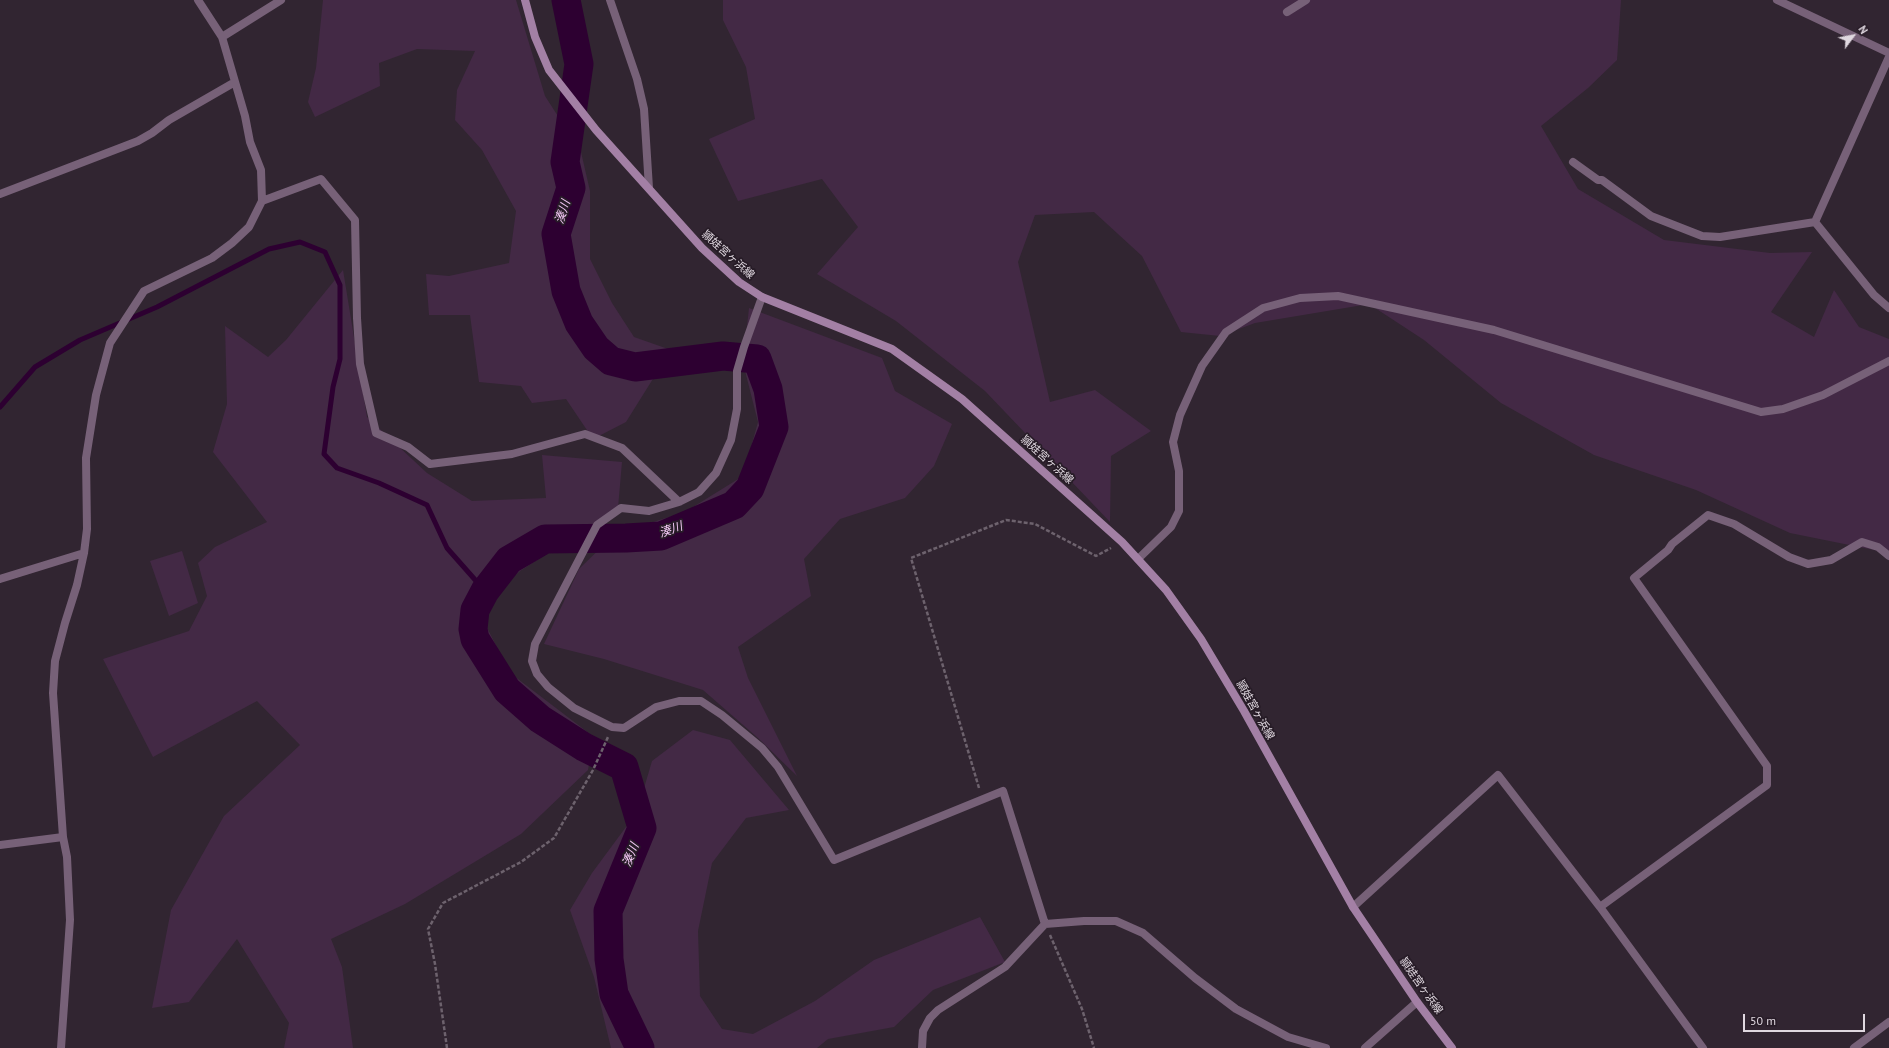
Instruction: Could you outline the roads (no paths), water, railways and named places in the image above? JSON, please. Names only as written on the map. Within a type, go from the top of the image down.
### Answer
[{"type":"main road","name":"頴娃宮ヶ浜線","points":[[525,0],[534,37],[549,70],[596,130],[702,248],[739,282],[762,297],[892,349],[962,399],[1122,542],[1166,590],[1201,639],[1244,710],[1352,907],[1416,1002],[1452,1048]]},
{"type":"street","points":[[61,1048],[70,920],[67,857],[63,836],[53,693],[54,661],[78,585],[84,553],[87,529],[86,458],[89,430],[96,395],[110,343],[144,291],[212,258],[232,243],[249,227],[262,201],[261,170],[250,142],[245,116],[222,37],[198,0]]},
{"type":"street","points":[[222,37],[281,0]]},
{"type":"street","points":[[610,0],[636,79],[644,109],[649,188]]},
{"type":"street","points":[[1287,12],[1306,0]]},
{"type":"street","points":[[1777,0],[1889,53]]},
{"type":"street","points":[[1815,222],[1889,57]]},
{"type":"street","points":[[0,194],[138,141],[152,133],[169,120],[235,82]]},
{"type":"street","points":[[1572,162],[1598,180],[1602,180],[1651,216],[1702,236],[1720,237],[1815,222]]},
{"type":"street","points":[[262,201],[321,179],[355,220],[357,318],[360,364],[376,433],[408,447],[430,464],[512,454],[585,434],[622,448],[679,502]]},
{"type":"street","points":[[1815,222],[1874,295],[1889,308]]},
{"type":"street","points":[[1138,559],[1171,527],[1179,511],[1179,471],[1173,442],[1180,415],[1202,366],[1226,332],[1263,308],[1300,298],[1338,296],[1494,330],[1761,412],[1783,409],[1823,395],[1889,361]]},
{"type":"street","points":[[762,297],[744,347],[738,372],[737,409],[731,440],[716,473],[699,492],[679,502],[649,511],[621,508],[597,525],[535,644],[532,661],[536,674],[548,687],[574,708],[612,727],[624,728],[656,707],[679,702],[701,701],[722,715],[762,748],[778,767],[834,860],[1003,791],[1045,924]]},
{"type":"street","points":[[1600,907],[1767,785],[1767,766],[1634,578],[1668,550],[1672,544],[1708,515],[1734,524],[1789,558],[1808,564],[1832,560],[1862,542],[1878,547],[1889,556]]},
{"type":"street","points":[[0,579],[84,553]]},
{"type":"street","points":[[1352,907],[1498,775],[1600,907],[1703,1048]]},
{"type":"street","points":[[0,845],[63,836]]},
{"type":"street","points":[[922,1048],[923,1031],[930,1018],[938,1010],[1005,967],[1045,924],[1084,920],[1116,921],[1143,933],[1195,978],[1236,1009],[1288,1037],[1326,1048]]},
{"type":"street","points":[[1365,1048],[1416,1002]]},
{"type":"street","points":[[1854,1048],[1889,1022]]},
{"type":"waterway","name":"湊川","points":[[566,0],[579,64],[565,162],[571,188],[556,234],[566,291],[579,323],[596,348],[611,361],[635,367],[723,356],[757,359],[768,389],[774,427],[750,488],[734,505],[661,536],[545,539],[509,560],[485,591],[475,610],[473,629],[475,639],[507,690],[540,719],[584,747],[624,767],[642,828],[608,911],[609,959],[614,994],[640,1048]]},
{"type":"waterway","points":[[0,407],[35,367],[80,340],[157,307],[269,249],[300,242],[325,252],[340,285],[340,359],[333,387],[324,454],[337,468],[379,483],[427,505],[447,548],[485,591]]}]
